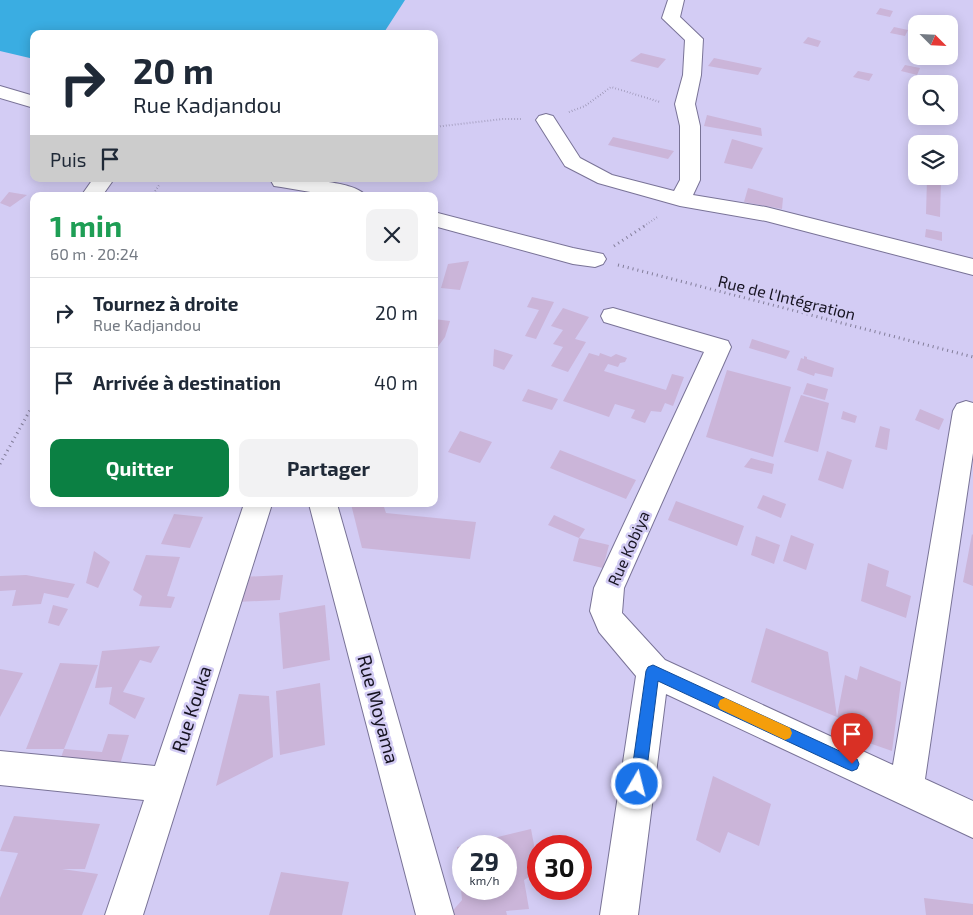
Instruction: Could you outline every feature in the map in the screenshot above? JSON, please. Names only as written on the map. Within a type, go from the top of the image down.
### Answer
[{"type":"street","points":[[676,0],[671,18],[694,39],[692,75],[686,104],[690,126],[690,180],[680,199]]},
{"type":"street","points":[[0,92],[30,101]]},
{"type":"street","points":[[546,120],[572,162],[605,180],[680,199],[766,214],[973,267]]},
{"type":"street","points":[[94,192],[102,182]]},
{"type":"street","points":[[281,185],[342,192]]},
{"type":"street","points":[[438,221],[573,256],[595,259]]},
{"type":"street","name":"Rue Kobiya","points":[[613,316],[719,347],[606,598],[606,611],[610,622],[653,671]]},
{"type":"street","points":[[906,789],[966,411]]},
{"type":"street","name":"Rue Kouka","points":[[124,915],[257,507]]},
{"type":"street","name":"Rue Moyama","points":[[324,507],[435,915]]},
{"type":"street","points":[[620,915],[653,671],[973,820]]},
{"type":"street","points":[[0,768],[167,785]]},
{"type":"path","points":[[155,192],[159,185]]},
{"type":"path","points":[[595,259],[653,221],[680,199]]},
{"type":"path","name":"Rue de l'Intégration","points":[[595,259],[973,356]]},
{"type":"path","points":[[0,464],[30,410]]},
{"type":"water","points":[[0,0],[405,0],[386,30],[30,30],[30,58],[0,51]]},
{"type":"building","points":[[880,8],[893,11],[890,17],[876,14]]},
{"type":"building","points":[[894,27],[908,30],[905,36],[890,33]]},
{"type":"building","points":[[808,37],[821,41],[818,47],[803,43]]},
{"type":"building","points":[[641,53],[666,59],[658,68],[630,61]]},
{"type":"building","points":[[714,58],[762,68],[758,75],[708,66]]},
{"type":"building","points":[[905,65],[920,68],[917,75],[901,71]]},
{"type":"building","points":[[858,71],[873,74],[869,81],[853,77]]},
{"type":"building","points":[[707,115],[761,128],[762,136],[704,126]]},
{"type":"building","points":[[613,137],[674,151],[668,159],[608,145]]},
{"type":"building","points":[[732,139],[763,148],[752,169],[724,163]]},
{"type":"building","points":[[927,185],[941,185],[940,217],[926,214]]},
{"type":"building","points":[[748,188],[783,198],[782,209],[744,202]]},
{"type":"building","points":[[9,192],[27,195],[10,207],[0,203]]},
{"type":"building","points":[[926,229],[942,232],[942,241],[925,237]]},
{"type":"building","points":[[469,261],[460,290],[441,288],[448,264]]},
{"type":"building","points":[[532,297],[554,302],[536,339],[525,336],[539,310],[527,307]]},
{"type":"building","points":[[563,308],[589,317],[575,339],[586,342],[568,372],[551,366],[563,347],[553,344],[563,330],[551,326]]},
{"type":"building","points":[[438,320],[450,321],[445,337],[438,347]]},
{"type":"building","points":[[752,339],[790,351],[786,359],[749,348]]},
{"type":"building","points":[[494,349],[513,355],[504,370],[493,366]]},
{"type":"building","points":[[589,353],[599,356],[600,353],[611,357],[616,354],[627,358],[618,367],[608,364],[604,371],[666,390],[672,374],[684,377],[673,406],[665,403],[661,412],[651,411],[645,423],[631,418],[635,410],[615,404],[609,417],[563,401]]},
{"type":"building","points":[[804,356],[807,359],[834,368],[832,377],[815,373],[814,376],[797,370],[801,358],[804,359]]},
{"type":"building","points":[[727,370],[791,387],[773,457],[706,437]]},
{"type":"building","points":[[807,383],[828,389],[825,400],[803,394]]},
{"type":"building","points":[[528,389],[558,399],[552,410],[522,401]]},
{"type":"building","points":[[801,395],[829,403],[818,452],[784,442]]},
{"type":"building","points":[[920,409],[944,419],[939,430],[915,420]]},
{"type":"building","points":[[843,411],[857,416],[855,423],[841,419]]},
{"type":"building","points":[[880,426],[890,429],[887,450],[875,447]]},
{"type":"building","points":[[460,431],[492,442],[480,463],[448,452]]},
{"type":"building","points":[[560,450],[636,480],[626,499],[550,468]]},
{"type":"building","points":[[827,451],[852,460],[843,489],[818,480]]},
{"type":"building","points":[[751,458],[774,464],[772,474],[744,467]]},
{"type":"building","points":[[763,495],[786,504],[781,518],[757,508]]},
{"type":"building","points":[[676,501],[744,526],[737,546],[668,520]]},
{"type":"building","points":[[352,507],[384,507],[386,513],[476,522],[470,559],[362,548]]},
{"type":"building","points":[[174,514],[203,517],[190,548],[161,544]]},
{"type":"building","points":[[554,515],[585,529],[579,538],[548,525]]},
{"type":"building","points":[[791,535],[814,544],[806,570],[783,561]]},
{"type":"building","points":[[973,535],[973,586],[963,582]]},
{"type":"building","points":[[756,536],[780,545],[774,564],[751,555]]},
{"type":"building","points":[[579,538],[609,545],[603,568],[573,561]]},
{"type":"building","points":[[94,551],[110,562],[98,588],[86,583]]},
{"type":"building","points":[[146,555],[180,557],[167,596],[175,597],[171,608],[139,606],[142,596],[133,590]]},
{"type":"building","points":[[868,563],[889,571],[886,586],[911,596],[906,618],[861,601]]},
{"type":"building","points":[[26,575],[75,584],[68,598],[44,593],[41,604],[12,606],[16,590],[0,591],[0,576]]},
{"type":"building","points":[[283,575],[280,600],[237,602],[241,577]]},
{"type":"building","points":[[53,605],[68,609],[59,626],[48,623]]},
{"type":"building","points":[[325,605],[330,660],[283,669],[279,613]]},
{"type":"building","points":[[766,628],[828,652],[837,717],[751,682]]},
{"type":"building","points":[[160,646],[151,663],[140,660],[123,692],[145,698],[135,719],[109,704],[112,687],[95,688],[102,651]]},
{"type":"building","points":[[60,663],[98,665],[64,749],[26,749]]},
{"type":"building","points":[[860,666],[901,682],[892,751],[869,743],[837,717],[845,675],[857,680]]},
{"type":"building","points":[[0,669],[23,673],[0,717]]},
{"type":"building","points":[[320,683],[325,745],[280,755],[276,691]]},
{"type":"building","points":[[239,694],[269,696],[273,757],[216,786]]},
{"type":"building","points":[[108,734],[129,735],[118,771],[58,766],[64,749],[102,752]]},
{"type":"building","points":[[713,776],[771,804],[759,846],[728,832],[720,853],[696,840]]},
{"type":"building","points":[[14,816],[100,824],[85,869],[62,869],[98,874],[82,915],[0,915],[0,898],[18,853],[0,851]]},
{"type":"building","points":[[531,829],[532,835],[527,835],[527,878],[524,880],[529,909],[506,911],[507,915],[449,915],[462,900],[517,900],[517,835],[506,835]]},
{"type":"building","points":[[281,872],[349,882],[342,915],[269,915]]},
{"type":"building","points":[[924,898],[973,904],[973,915],[926,915]]},
{"type":"slow traffic","points":[[725,705],[785,733]]},
{"type":"route","points":[[637,784],[653,671],[852,764]]}]
